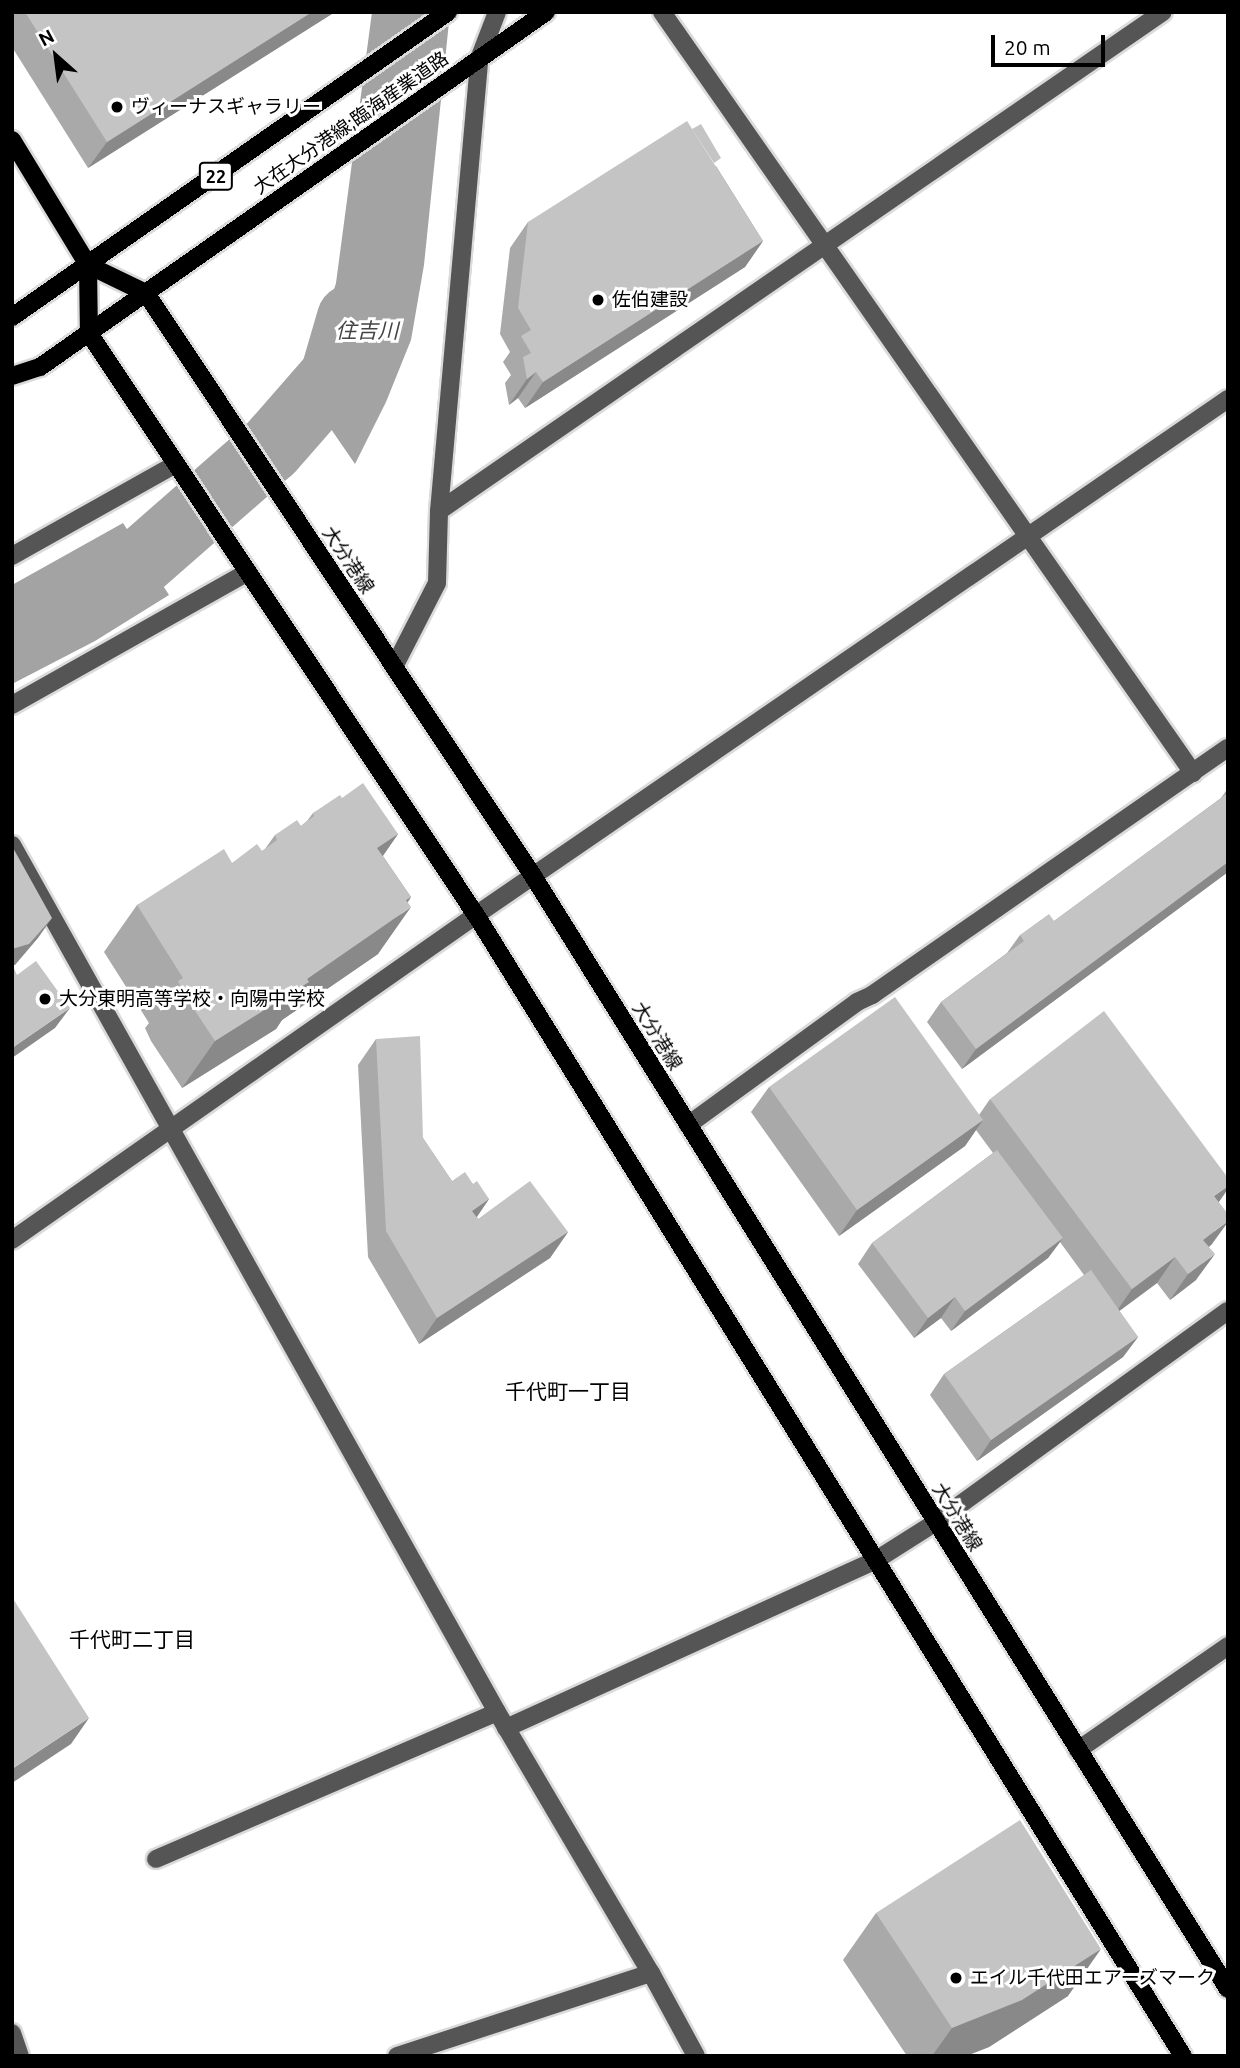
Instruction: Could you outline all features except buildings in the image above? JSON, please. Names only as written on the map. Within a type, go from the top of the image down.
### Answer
[{"type":"main road","name":"大在大分港線;臨海産業道路","points":[[12,317],[448,12]]},
{"type":"main road","name":"大在大分港線;臨海産業道路","points":[[89,333],[547,12]]},
{"type":"main road","points":[[12,140],[88,265],[89,333],[476,915],[1182,2056]]},
{"type":"main road","points":[[88,265],[146,293]]},
{"type":"main road","name":"大分港線","points":[[146,293],[533,876],[1228,1989]]},
{"type":"main road","points":[[12,376],[40,368],[89,333]]},
{"type":"street","points":[[394,667],[437,583],[439,511],[479,59],[497,12]]},
{"type":"street","points":[[662,12],[1193,773]]},
{"type":"street","points":[[439,511],[1163,12]]},
{"type":"street","points":[[12,1240],[476,915],[1228,398]]},
{"type":"street","points":[[12,556],[179,469]]},
{"type":"street","points":[[12,705],[245,568]]},
{"type":"street","points":[[688,1125],[857,1002],[872,995],[1228,748]]},
{"type":"street","points":[[12,845],[501,1720],[651,1973],[696,2056]]},
{"type":"street","points":[[156,1859],[501,1720],[876,1560],[936,1522],[1228,1311]]},
{"type":"street","points":[[1078,1750],[1228,1646]]},
{"type":"street","points":[[397,2056],[651,1973]]},
{"type":"street","points":[[12,2033],[19,2056]]},
{"type":"water","name":"住吉川","points":[[372,12],[450,12],[424,265],[411,340],[386,402],[355,464],[298,381],[319,338],[336,283]]},
{"type":"water","points":[[123,523],[169,595],[95,641],[12,684],[12,585]]},
{"type":"waterway","name":"住吉川","points":[[12,635],[134,568],[270,449],[334,376],[351,318]]},
{"type":"place","name":"ヴィーナスギャラリー","points":[[117,107]]},
{"type":"place","name":"佐伯建設","points":[[598,300]]},
{"type":"place","name":"大分東明高等学校・向陽中学校","points":[[45,999]]},
{"type":"place","name":"エイル千代田エアーズマーク","points":[[956,1978]]},
{"type":"district","name":"千代町一丁目","points":[[568,1391]]},
{"type":"district","name":"千代町二丁目","points":[[132,1639]]}]
